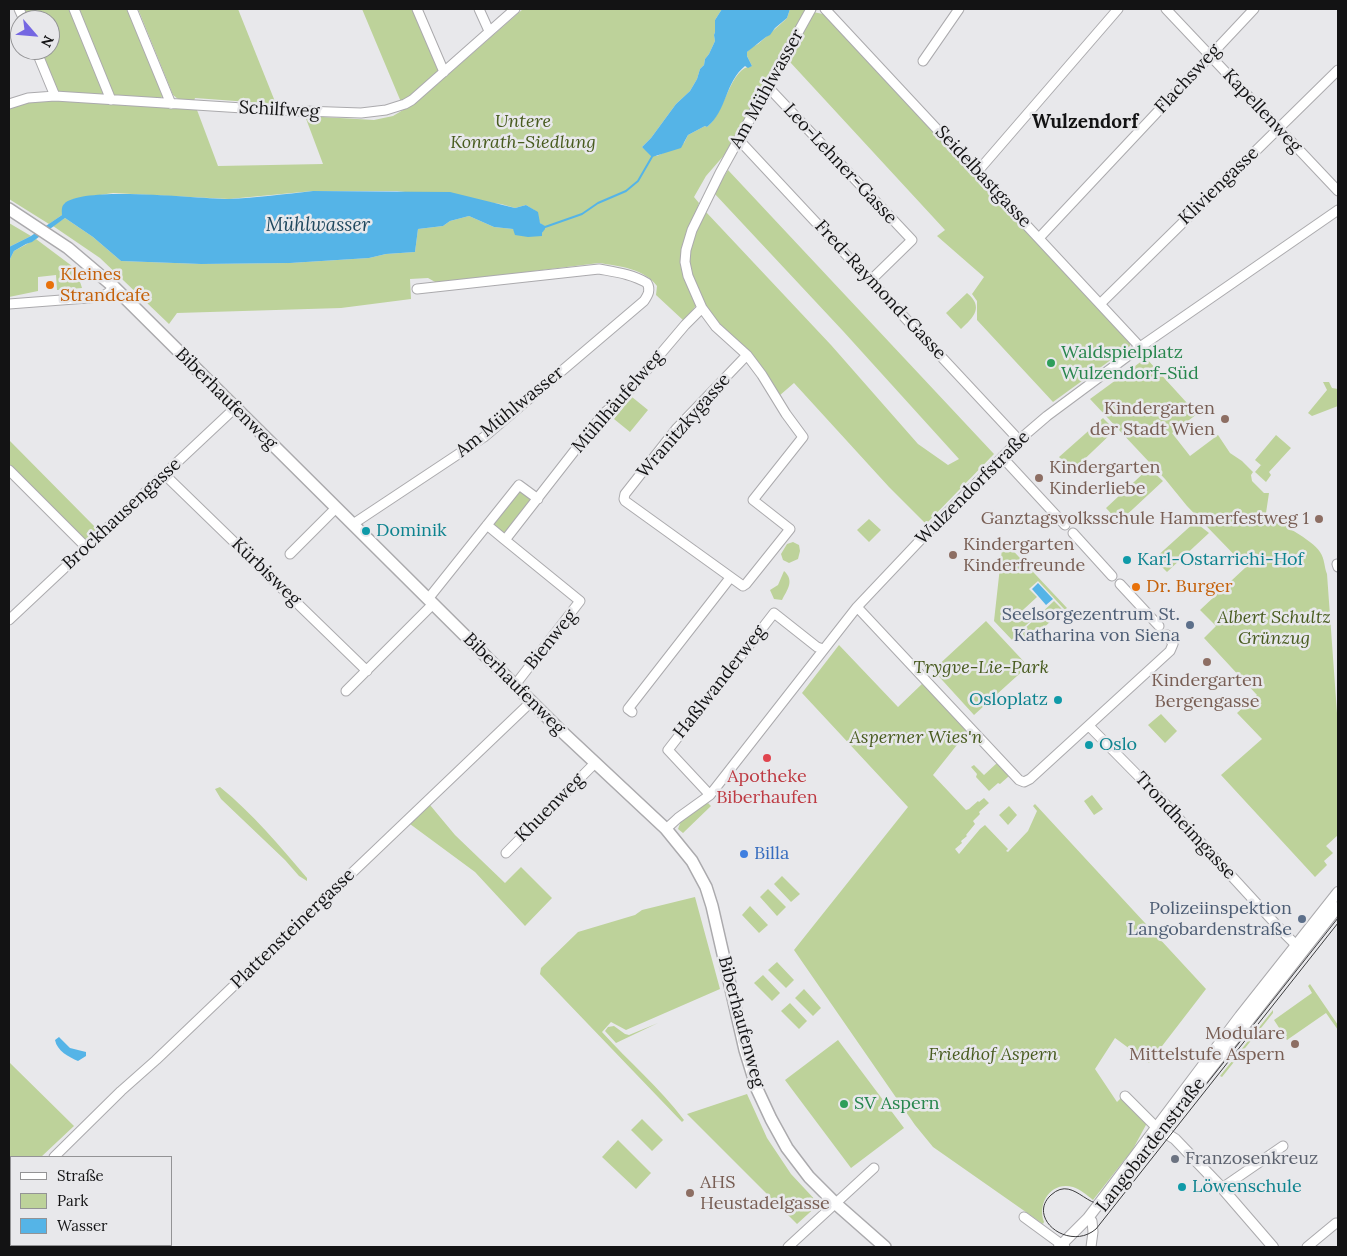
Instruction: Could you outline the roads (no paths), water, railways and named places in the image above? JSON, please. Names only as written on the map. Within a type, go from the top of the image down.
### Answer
[{"type":"main road","name":"Biberhaufenweg","points":[[9,209],[54,238],[114,287],[430,601],[595,763],[666,829],[692,861],[706,887],[745,1050],[757,1089],[787,1148],[810,1177],[835,1203],[885,1247]]},
{"type":"street","points":[[74,9],[111,100]]},
{"type":"street","points":[[132,9],[170,104]]},
{"type":"street","points":[[416,9],[444,72]]},
{"type":"street","points":[[479,9],[489,30]]},
{"type":"street","name":"Schilfweg","points":[[9,104],[28,98],[55,96],[274,110],[376,112],[405,104],[418,95],[489,30],[515,9]]},
{"type":"street","name":"Am Mühlwasser","points":[[730,578],[741,586],[745,586],[790,529],[753,500],[802,436],[747,355],[716,328],[702,308],[688,276],[685,262],[686,250],[692,230],[720,173],[811,9]]},
{"type":"street","name":"Seidelbastgasse","points":[[825,9],[1140,346]]},
{"type":"street","points":[[923,61],[959,9]]},
{"type":"street","points":[[978,171],[1118,9]]},
{"type":"street","name":"Kapellenweg","points":[[1166,9],[1338,192]]},
{"type":"street","name":"Flachsweg","points":[[1040,238],[1254,9]]},
{"type":"street","points":[[40,60],[55,96]]},
{"type":"street","name":"Kliviengasse","points":[[1101,303],[1338,70]]},
{"type":"street","name":"Leo-Lehner-Gasse","points":[[768,87],[912,240],[871,280]]},
{"type":"street","name":"Fred-Raymond-Gasse","points":[[739,140],[1020,440]]},
{"type":"street","name":"Wulzendorfstraße","points":[[666,829],[710,794],[857,607],[927,533],[1020,440],[1047,416],[1140,346],[1338,210]]},
{"type":"street","name":"Am Mühlwasser","points":[[353,524],[484,437],[644,301],[649,292],[647,283],[622,272],[598,269],[418,289]]},
{"type":"street","points":[[13,303],[101,297],[114,287]]},
{"type":"street","name":"Mühlhäufelweg","points":[[505,540],[604,413],[624,397],[685,325],[702,308]]},
{"type":"street","name":"Wranitzkygasse","points":[[730,578],[624,499],[625,494],[677,428],[747,355]]},
{"type":"street","name":"Brockhausengasse","points":[[9,620],[235,408]]},
{"type":"street","points":[[1002,457],[1065,525]]},
{"type":"street","points":[[9,470],[86,547]]},
{"type":"street","name":"Kürbisweg","points":[[164,474],[367,671]]},
{"type":"street","points":[[346,691],[367,671],[430,601],[519,484],[538,499]]},
{"type":"street","points":[[290,554],[336,508]]},
{"type":"street","points":[[487,525],[505,540]]},
{"type":"street","points":[[1073,534],[1112,576]]},
{"type":"street","name":"Bienweg","points":[[505,540],[580,600],[580,604],[515,684]]},
{"type":"street","points":[[632,712],[628,709],[730,578]]},
{"type":"street","points":[[1120,584],[1159,626]]},
{"type":"street","points":[[857,607],[1019,780],[1024,782],[1030,780],[1170,651],[1173,644],[1167,635]]},
{"type":"street","name":"Haßlwanderweg","points":[[710,794],[668,750],[774,613],[817,647],[823,649]]},
{"type":"street","name":"Plattensteinergasse","points":[[55,1156],[532,701]]},
{"type":"street","name":"Trondheimgasse","points":[[1089,726],[1158,796],[1299,948]]},
{"type":"street","name":"Khuenweg","points":[[506,852],[595,763]]},
{"type":"street","name":"Langobardenstraße","points":[[1065,1246],[1090,1219],[1299,948],[1338,892]]},
{"type":"street","name":"Langobardenstraße","points":[[1299,948],[1338,906]]},
{"type":"street","points":[[1125,1096],[1159,1128],[1175,1139],[1222,1188],[1273,1247]]},
{"type":"street","points":[[1222,1188],[1284,1146]]},
{"type":"street","points":[[788,1247],[874,1168]]},
{"type":"street","points":[[1024,1217],[1065,1246]]},
{"type":"street","points":[[1090,1219],[1093,1232],[1091,1247]]},
{"type":"street","points":[[1307,1247],[1336,1223]]},
{"type":"water","points":[[722,9],[790,9],[787,18],[770,35],[747,52],[752,66],[748,68],[745,66],[733,80],[723,105],[714,120],[707,127],[705,126],[688,135],[681,148],[652,157],[642,147],[676,104],[690,91],[697,79],[700,69],[704,65],[705,59],[715,41],[715,20]]},
{"type":"water","name":"Mühlwasser","points":[[313,191],[450,192],[515,208],[526,205],[538,212],[540,223],[545,226],[545,229],[542,236],[528,237],[515,235],[513,229],[494,227],[469,216],[450,221],[443,226],[418,229],[415,252],[386,254],[369,258],[290,263],[201,264],[121,261],[93,237],[65,218],[32,242],[14,251],[9,261],[9,247],[31,236],[62,215],[63,205],[75,198],[93,195],[142,194],[228,199]]},
{"type":"water","points":[[1038,583],[1053,599],[1046,605],[1032,589]]},
{"type":"water","points":[[59,1037],[70,1048],[86,1052],[86,1056],[78,1061],[71,1058],[56,1044],[55,1040]]},
{"type":"waterway","name":"Mühlwasser","points":[[545,227],[582,214],[598,203],[626,191],[638,181],[653,155]]},
{"type":"tram line","points":[[1338,918],[1117,1197],[1108,1203],[1099,1204],[1068,1189],[1060,1190],[1051,1195],[1045,1204],[1044,1213],[1047,1222],[1054,1229],[1074,1237],[1085,1235],[1096,1229],[1338,923]]},
{"type":"place","name":"Kleines Strandcafe","points":[[50,285]]},
{"type":"place","name":"Waldspielplatz Wulzendorf-Süd","points":[[1051,363]]},
{"type":"place","name":"Kindergarten der Stadt Wien","points":[[1225,419]]},
{"type":"place","name":"Kindergarten Kinderliebe","points":[[1039,478]]},
{"type":"place","name":"Ganztagsvolksschule Hammerfestweg 1","points":[[1319,519]]},
{"type":"place","name":"Dominik","points":[[366,531]]},
{"type":"place","name":"Kindergarten Kinderfreunde","points":[[953,555]]},
{"type":"place","name":"Karl-Ostarrichi-Hof","points":[[1127,560]]},
{"type":"place","name":"Dr. Burger","points":[[1136,587]]},
{"type":"place","name":"Seelsorgezentrum St. Katharina von Siena","points":[[1190,625]]},
{"type":"place","name":"Kindergarten Bergengasse","points":[[1207,662]]},
{"type":"place","name":"Osloplatz","points":[[1058,700]]},
{"type":"place","name":"Oslo","points":[[1089,745]]},
{"type":"place","name":"Apotheke Biberhaufen","points":[[767,758]]},
{"type":"place","name":"Billa","points":[[744,854]]},
{"type":"place","name":"Polizeiinspektion Langobardenstraße","points":[[1302,919]]},
{"type":"place","name":"Modulare Mittelstufe Aspern","points":[[1295,1044]]},
{"type":"place","name":"SV Aspern","points":[[844,1104]]},
{"type":"place","name":"Franzosenkreuz","points":[[1175,1159]]},
{"type":"place","name":"Löwenschule","points":[[1182,1187]]},
{"type":"place","name":"AHS Heustadelgasse","points":[[690,1193]]},
{"type":"district","name":"Wulzendorf","points":[[1085,123]]},
{"type":"park label","name":"Untere Konrath-Siedlung","points":[[523,132]]},
{"type":"park label","name":"Albert Schultz Grünzug","points":[[1274,628]]},
{"type":"park label","name":"Trygve-Lie-Park","points":[[981,668]]},
{"type":"park label","name":"Asperner Wies'n","points":[[916,738]]},
{"type":"park label","name":"Friedhof Aspern","points":[[993,1055]]}]
